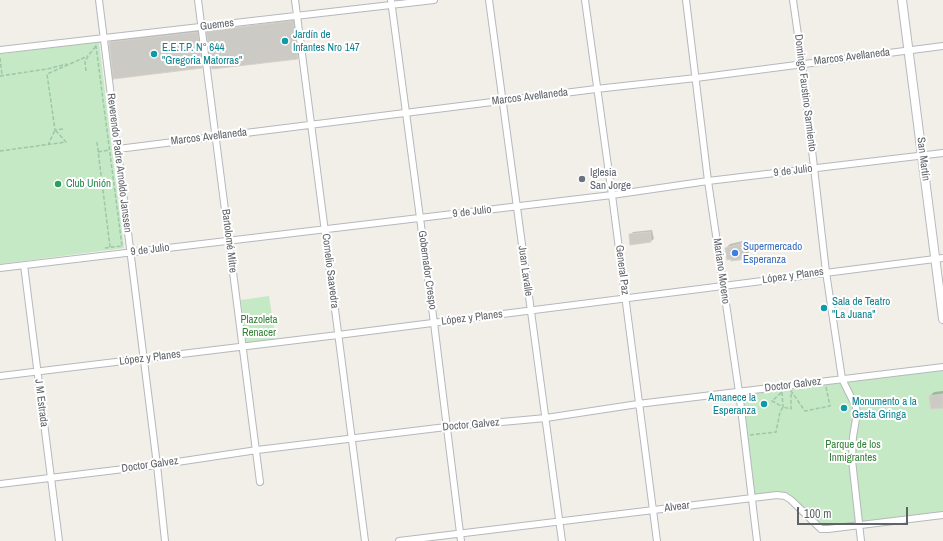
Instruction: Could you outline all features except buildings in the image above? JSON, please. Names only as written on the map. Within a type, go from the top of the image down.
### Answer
[{"type":"main road","name":"San Martín","points":[[902,0],[923,155],[939,258],[943,319]]},
{"type":"street","name":"Reverendo Padre Arnoldo Janssen","points":[[99,0],[157,464],[165,541]]},
{"type":"street","name":"Bartolomé Mitre","points":[[198,0],[260,482]]},
{"type":"street","name":"Cornelio Saavedra","points":[[295,0],[365,541]]},
{"type":"street","name":"Guemes","points":[[0,50],[297,16],[391,2],[434,0]]},
{"type":"street","name":"Juan Lavalle","points":[[489,0],[562,541]]},
{"type":"street","name":"General Paz","points":[[585,0],[657,541]]},
{"type":"street","name":"Mariano Moreno","points":[[686,0],[708,181],[739,392],[757,541]]},
{"type":"street","name":"Domingo Faustino Sarmiento","points":[[793,0],[802,63],[826,272],[842,379],[856,407],[857,413],[853,437],[852,460],[861,541]]},
{"type":"street","name":"Gobernador Crespo","points":[[391,2],[434,323],[461,541]]},
{"type":"street","name":"Marcos Avellaneda","points":[[118,149],[943,46]]},
{"type":"street","name":"9 de Julio","points":[[0,268],[612,195],[708,181],[943,153]]},
{"type":"street","name":"López y Planes","points":[[0,376],[434,323],[939,258]]},
{"type":"street","name":"J M Estrada","points":[[24,265],[59,541]]},
{"type":"street","name":"Doctor Galvez","points":[[0,484],[257,450],[446,427],[546,418],[638,404],[943,367]]},
{"type":"street","name":"Alvear","points":[[399,541],[777,495],[785,496],[791,500],[821,529],[943,515]]},
{"type":"path","points":[[89,46],[96,46]]},
{"type":"path","points":[[86,71],[85,62],[96,46]]},
{"type":"path","points":[[96,46],[122,246]]},
{"type":"path","points":[[48,145],[55,130],[47,74],[88,56]]},
{"type":"path","points":[[0,58],[1,76],[47,69],[71,63]]},
{"type":"path","points":[[55,130],[63,129]]},
{"type":"path","points":[[0,151],[66,142],[55,130]]},
{"type":"path","points":[[97,142],[110,247]]},
{"type":"path","points":[[98,152],[110,150]]},
{"type":"path","points":[[744,436],[776,432],[780,412],[783,407],[782,392],[772,401],[783,407],[791,409],[791,391],[806,411],[830,406],[826,387]]},
{"type":"green space","name":"Club Unión","points":[[99,42],[124,248],[0,264],[0,54]]},
{"type":"green space","name":"Plazoleta Renacer","points":[[269,296],[276,340],[246,343],[241,300]]},
{"type":"green space","name":"Parque de los Inmigrantes","points":[[943,367],[943,515],[821,529],[785,496],[752,498],[739,392]]},
{"type":"place","name":"Jardín de Infantes Nro 147","points":[[285,41]]},
{"type":"place","name":"E.E.T.P. N° 644 \"Gregoria Matorras\"","points":[[154,54]]},
{"type":"place","name":"Iglesia San Jorge","points":[[582,179]]},
{"type":"place","name":"Club Unión","points":[[58,184]]},
{"type":"place","name":"Supermercado Esperanza","points":[[735,253]]},
{"type":"place","name":"Sala de Teatro \"La Juana\"","points":[[824,308]]},
{"type":"place","name":"Amanece la Esperanza","points":[[764,404]]},
{"type":"place","name":"Monumento a la Gesta Gringa","points":[[844,408]]}]
